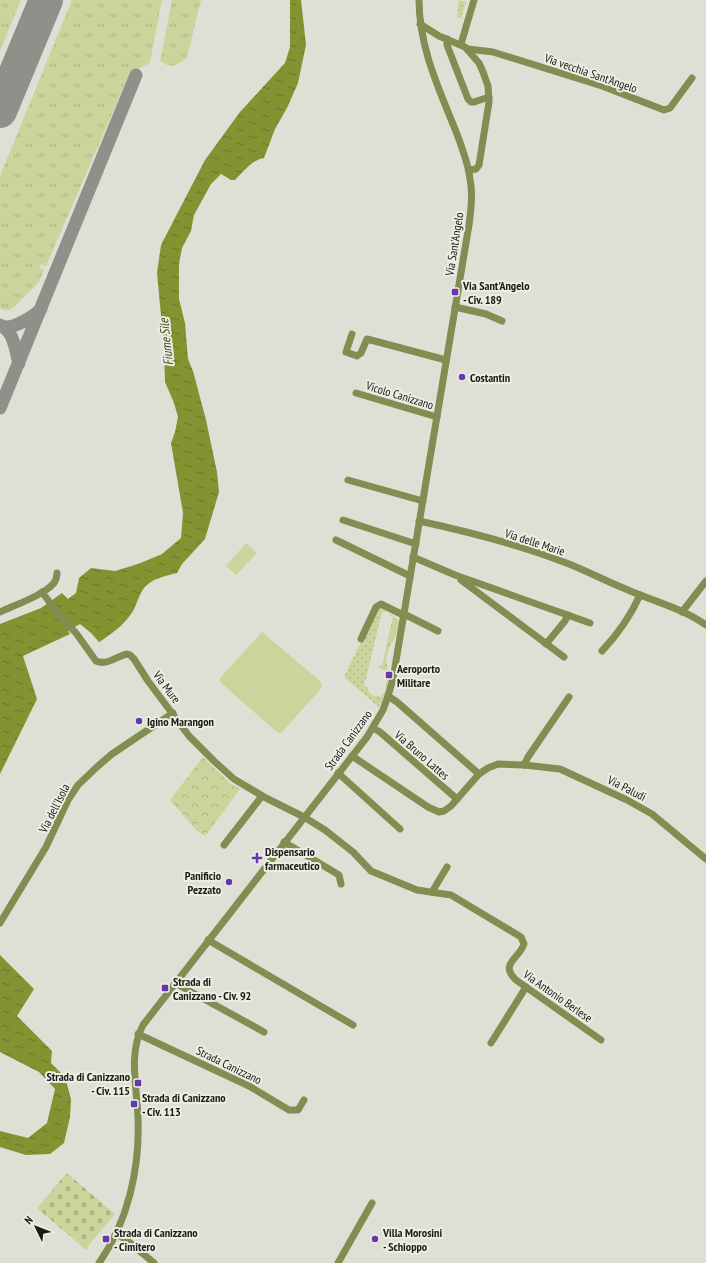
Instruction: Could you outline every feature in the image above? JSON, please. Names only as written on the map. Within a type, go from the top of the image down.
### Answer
[{"type":"street","name":"Via Sant'Angelo","points":[[419,0],[420,24],[424,47],[460,142],[469,170],[472,191],[455,307],[419,521]]},
{"type":"street","points":[[461,44],[474,0]]},
{"type":"street","name":"Via vecchia Sant'Angelo","points":[[420,24],[436,34],[461,44],[468,49],[479,63],[488,86],[488,108],[478,166],[469,170]]},
{"type":"street","points":[[447,39],[447,44],[468,99],[474,102],[489,97]]},
{"type":"street","name":"Via vecchia Sant'Angelo","points":[[468,49],[500,54],[602,86],[664,110],[670,108],[692,78]]},
{"type":"street","points":[[455,307],[486,314],[502,321]]},
{"type":"street","points":[[352,334],[346,352],[357,356],[361,353],[367,339],[446,360]]},
{"type":"street","name":"Vicolo Canizzano","points":[[356,393],[437,418]]},
{"type":"street","points":[[348,480],[423,501]]},
{"type":"street","points":[[343,520],[416,544]]},
{"type":"street","name":"Strada Canizzano","points":[[99,1263],[116,1233],[128,1201],[138,1152],[138,1117],[134,1060],[138,1034],[146,1020],[352,756],[380,716],[393,679],[419,521]]},
{"type":"street","name":"Via delle Marie","points":[[419,521],[462,530],[569,564],[640,596],[682,612],[706,625]]},
{"type":"street","points":[[336,540],[410,576]]},
{"type":"street","points":[[414,557],[455,575],[590,623]]},
{"type":"street","points":[[0,612],[42,592],[54,582],[57,578],[57,573]]},
{"type":"street","points":[[455,575],[564,657]]},
{"type":"street","points":[[682,612],[706,581]]},
{"type":"street","name":"Via Mure","points":[[42,592],[62,619],[74,630],[93,658],[98,662],[104,663],[124,655],[130,655],[189,736],[234,779],[262,796],[304,816]]},
{"type":"street","points":[[602,651],[610,643],[635,607],[640,596]]},
{"type":"street","points":[[361,639],[376,607],[379,604],[404,614],[438,632]]},
{"type":"street","points":[[546,644],[565,621],[568,615]]},
{"type":"street","points":[[388,696],[397,702],[479,774]]},
{"type":"street","points":[[524,765],[569,697]]},
{"type":"street","name":"Via dell'Isola","points":[[0,922],[46,847],[68,800],[78,785],[112,754],[142,736],[173,713]]},
{"type":"street","name":"Via Bruno Lattes","points":[[373,728],[380,732],[457,799]]},
{"type":"street","name":"Via Paludi","points":[[352,756],[436,811],[444,811],[479,774],[498,764],[560,769],[628,800],[652,814],[706,858]]},
{"type":"street","points":[[338,773],[400,829]]},
{"type":"street","points":[[224,845],[262,796]]},
{"type":"street","name":"Via Antonio Berlese","points":[[304,816],[353,852],[371,871],[418,890],[454,896],[521,937],[524,941],[523,947],[510,964],[509,969],[513,977],[601,1040]]},
{"type":"street","points":[[284,842],[339,875],[341,884]]},
{"type":"street","points":[[432,892],[447,867]]},
{"type":"street","points":[[208,940],[352,1025]]},
{"type":"street","points":[[175,983],[264,1032]]},
{"type":"street","points":[[491,1043],[526,987]]},
{"type":"street","name":"Strada Canizzano","points":[[138,1034],[249,1086],[289,1110],[298,1110],[304,1100]]},
{"type":"street","points":[[338,1263],[372,1203]]},
{"type":"street","points":[[116,1233],[154,1263]]},
{"type":"green space","points":[[0,0],[21,0],[0,51]]},
{"type":"green space","points":[[72,0],[162,0],[150,62],[129,75],[46,266],[41,264],[40,268],[44,270],[39,282],[14,307],[6,310],[0,308],[0,176]]},
{"type":"green space","points":[[172,0],[201,0],[187,57],[180,63],[171,66],[160,61]]},
{"type":"green space","points":[[459,0],[466,2],[461,18],[457,17]]},
{"type":"green space","points":[[246,543],[257,553],[236,575],[226,566]]},
{"type":"green space","points":[[379,607],[385,609],[386,612],[382,612],[364,686],[368,687],[368,691],[371,695],[384,697],[379,707],[344,677]]},
{"type":"green space","points":[[391,614],[399,622],[396,636],[389,648],[386,658],[389,680],[384,697],[381,696],[385,691],[388,674],[379,668],[378,665],[382,666],[393,617],[389,615]]},
{"type":"green space","points":[[262,632],[320,681],[322,685],[320,690],[281,733],[278,733],[220,682],[220,678]]},
{"type":"green space","points":[[203,757],[231,784],[240,789],[205,836],[197,831],[170,800]]},
{"type":"green space","points":[[66,1174],[68,1174],[115,1214],[86,1250],[38,1209],[38,1207]]},
{"type":"water","name":"Fiume Sile","points":[[290,0],[301,0],[306,45],[298,83],[287,108],[275,129],[264,158],[252,163],[235,180],[231,180],[221,174],[211,184],[194,215],[191,231],[182,248],[179,264],[179,299],[185,323],[188,359],[193,371],[206,420],[217,472],[219,492],[205,539],[182,564],[177,573],[158,578],[145,587],[130,616],[104,639],[99,642],[80,624],[68,631],[70,634],[23,656],[37,699],[0,774],[0,624],[41,608],[62,593],[68,599],[76,593],[79,578],[91,568],[115,571],[138,564],[162,554],[181,538],[183,513],[171,443],[178,417],[165,382],[164,347],[157,273],[161,245],[205,160],[240,112],[285,63],[290,47]]},
{"type":"water","points":[[0,955],[34,989],[17,1016],[52,1051],[51,1063],[65,1077],[71,1099],[70,1117],[64,1143],[50,1154],[26,1155],[0,1147],[0,1131],[28,1138],[47,1123],[55,1089],[39,1072],[0,1052]]},
{"type":"taxiway","points":[[0,81],[11,75],[19,65]]},
{"type":"taxiway","points":[[0,408],[136,75]]},
{"type":"taxiway","points":[[5,327],[14,326],[34,315],[41,309]]},
{"type":"taxiway","points":[[0,325],[5,328],[11,336],[19,363]]},
{"type":"runway","points":[[0,111],[46,0]]},
{"type":"place","name":"Via Sant'Angelo - Civ. 189","points":[[455,292]]},
{"type":"place","name":"Costantin","points":[[462,377]]},
{"type":"place","name":"Aeroporto Militare","points":[[389,675]]},
{"type":"place","name":"Igino Marangon","points":[[139,721]]},
{"type":"place","name":"Dispensario farmaceutico","points":[[257,858]]},
{"type":"place","name":"Panificio Pezzato","points":[[229,882]]},
{"type":"place","name":"Strada di Canizzano - Civ. 92","points":[[165,988]]},
{"type":"place","name":"Strada di Canizzano - Civ. 115","points":[[138,1083]]},
{"type":"place","name":"Strada di Canizzano - Civ. 113","points":[[134,1104]]},
{"type":"place","name":"Strada di Canizzano - Cimitero","points":[[106,1239]]},
{"type":"place","name":"Villa Morosini - Schioppo","points":[[375,1239]]}]
